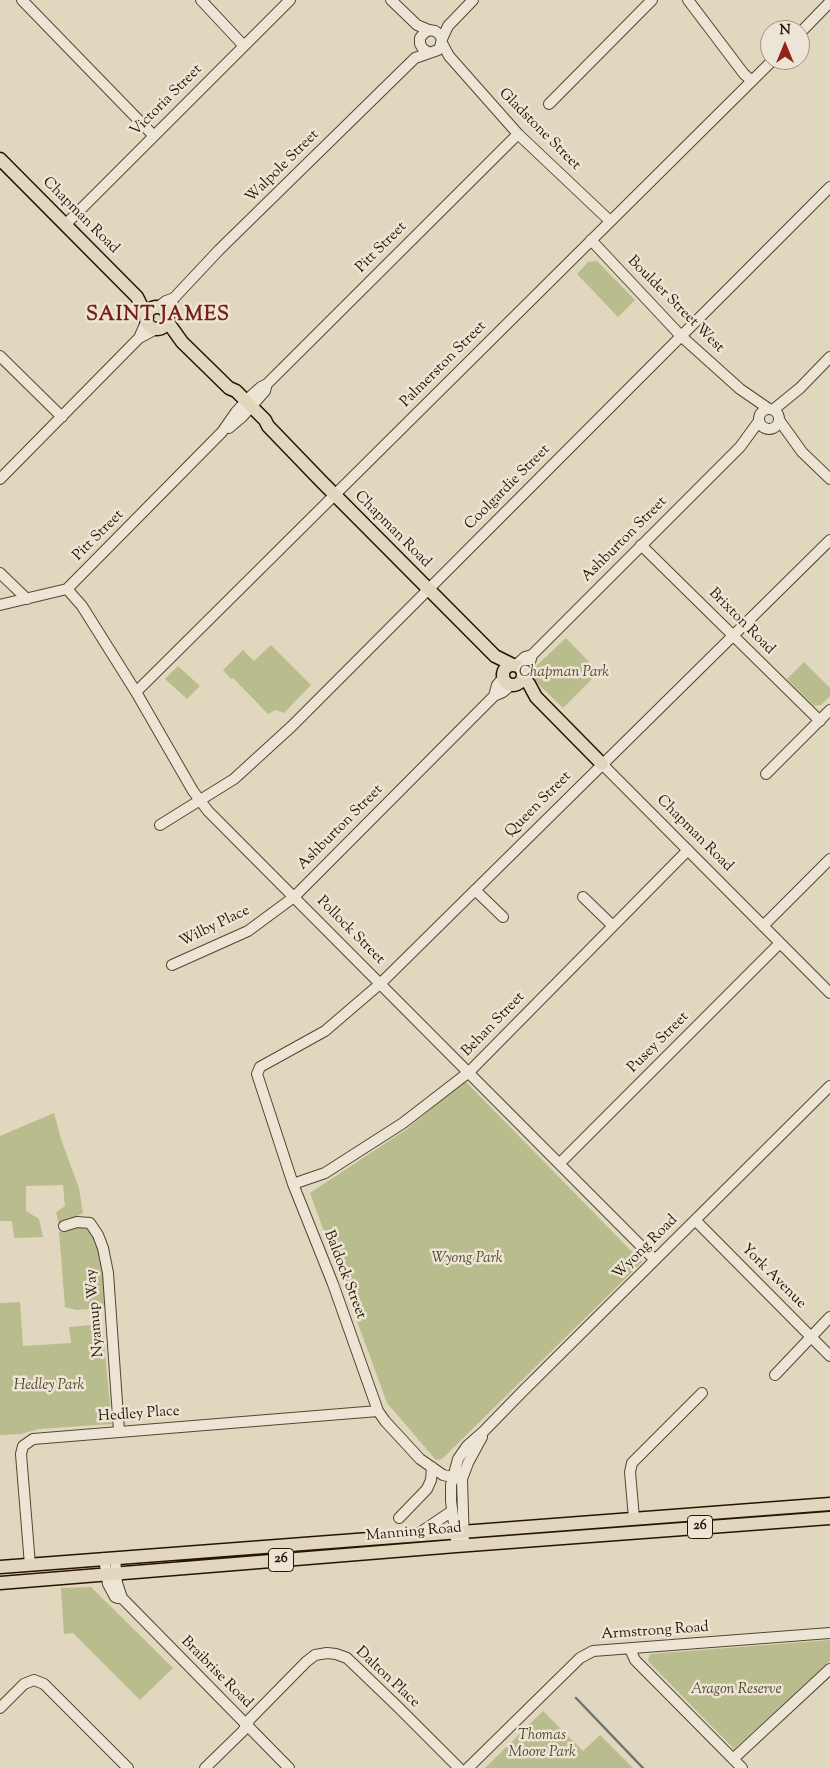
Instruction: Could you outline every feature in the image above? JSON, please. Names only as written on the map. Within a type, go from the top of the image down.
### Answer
[{"type":"main road","name":"Chapman Road","points":[[0,159],[229,388],[232,395],[247,406],[263,426],[268,426],[495,656],[497,663],[529,684],[536,697],[602,764]]},
{"type":"main road","name":"Manning Road","points":[[0,1567],[830,1504]]},
{"type":"main road","name":"Manning Road","points":[[0,1583],[460,1545],[830,1518]]},
{"type":"street","points":[[22,0],[154,136]]},
{"type":"street","points":[[201,0],[244,46]]},
{"type":"street","name":"Victoria Street","points":[[65,224],[290,0]]},
{"type":"street","points":[[391,0],[417,24],[437,36]]},
{"type":"street","points":[[437,36],[473,0]]},
{"type":"street","points":[[549,104],[652,0]]},
{"type":"street","points":[[688,0],[744,74],[752,81]]},
{"type":"street","points":[[810,23],[830,2]]},
{"type":"street","points":[[417,24],[423,49],[449,56]]},
{"type":"street","points":[[420,41],[424,33],[437,36]]},
{"type":"street","points":[[431,52],[438,50],[437,36]]},
{"type":"street","name":"Gladstone Street","points":[[437,36],[449,56],[518,134],[610,221]]},
{"type":"street","name":"Walpole Street","points":[[415,58],[420,41]]},
{"type":"street","name":"Walpole Street","points":[[157,318],[166,301],[174,298],[219,250],[415,58],[431,52]]},
{"type":"street","name":"Palmerston Street","points":[[136,692],[763,70]]},
{"type":"street","name":"Pitt Street","points":[[67,589],[222,432],[233,425],[260,387],[267,384],[518,134]]},
{"type":"street","name":"Coolgardie Street","points":[[160,824],[234,779],[292,726],[830,187]]},
{"type":"street","name":"Boulder Street West","points":[[591,240],[681,336],[740,389],[775,414],[802,452]]},
{"type":"street","points":[[0,479],[157,318]]},
{"type":"street","points":[[0,356],[62,417]]},
{"type":"street","points":[[775,414],[830,357]]},
{"type":"street","name":"Boulder Street West","points":[[740,389],[759,420]]},
{"type":"street","points":[[762,412],[775,414],[777,425],[770,429],[761,426],[759,420],[762,412]]},
{"type":"street","name":"Ashburton Street","points":[[294,897],[494,696],[497,685],[514,675],[525,657],[532,655],[740,447],[759,420]]},
{"type":"street","name":"Boulder Street West","points":[[770,429],[802,452],[830,479]]},
{"type":"street","name":"Ashburton Street","points":[[740,447],[770,429]]},
{"type":"street","name":"Queen Street","points":[[257,1074],[260,1066],[325,1031],[380,983],[830,540]]},
{"type":"street","name":"Brixton Road","points":[[641,545],[820,720]]},
{"type":"street","points":[[0,573],[26,599]]},
{"type":"street","points":[[0,606],[67,589]]},
{"type":"street","name":"Pollock Street","points":[[67,589],[82,606],[136,692],[200,801],[228,832],[655,1260]]},
{"type":"street","points":[[766,774],[830,710]]},
{"type":"street","name":"Chapman Road","points":[[602,764],[830,993]]},
{"type":"street","name":"Behan Street","points":[[293,1184],[325,1173],[333,1168],[404,1122],[469,1072],[688,850]]},
{"type":"street","points":[[763,926],[830,859]]},
{"type":"street","points":[[475,890],[503,917]]},
{"type":"street","name":"Wilby Place","points":[[172,965],[248,931],[294,897]]},
{"type":"street","points":[[582,897],[613,926]]},
{"type":"street","name":"Pusey Street","points":[[560,1164],[780,943]]},
{"type":"street","name":"Baldock Street","points":[[257,1074],[293,1184],[333,1284],[378,1411],[420,1459],[443,1475],[458,1474]]},
{"type":"street","name":"Wyong Road","points":[[460,1545],[458,1459],[466,1446],[484,1431],[830,1086]]},
{"type":"street","name":"York Avenue","points":[[695,1220],[830,1356]]},
{"type":"street","name":"Nyamup Way","points":[[64,1226],[77,1222],[90,1223],[98,1235],[103,1248],[108,1272],[119,1431]]},
{"type":"street","points":[[775,1375],[830,1317]]},
{"type":"street","points":[[634,1518],[630,1472],[632,1463],[702,1393]]},
{"type":"street","name":"Hedley Place","points":[[30,1564],[21,1454],[23,1446],[30,1440],[119,1431],[378,1411]]},
{"type":"street","points":[[399,1518],[427,1489],[431,1480],[432,1466]]},
{"type":"street","name":"Wyong Road","points":[[458,1474],[452,1512],[459,1532]]},
{"type":"street","points":[[418,1534],[452,1512]]},
{"type":"street","name":"Braibrise Road","points":[[110,1558],[112,1574],[122,1598],[289,1768]]},
{"type":"street","name":"Armstrong Road","points":[[468,1768],[580,1658],[593,1651],[830,1633]]},
{"type":"street","points":[[630,1649],[635,1660],[742,1768]]},
{"type":"street","name":"Dalton Place","points":[[205,1768],[243,1731],[246,1725],[306,1662],[315,1656],[327,1653],[347,1658],[458,1768]]},
{"type":"street","points":[[733,1759],[830,1669]]},
{"type":"street","points":[[0,1708],[24,1684],[34,1680],[44,1684],[121,1766]]},
{"type":"green space","points":[[597,261],[635,300],[618,317],[577,274],[588,262]]},
{"type":"green space","name":"Chapman Park","points":[[566,638],[599,672],[563,708],[533,677],[535,667]]},
{"type":"green space","points":[[271,645],[311,685],[284,713],[276,710],[268,714],[223,670],[243,650],[254,661]]},
{"type":"green space","points":[[804,662],[830,688],[830,696],[821,705],[814,706],[787,679]]},
{"type":"green space","points":[[178,666],[200,686],[187,699],[165,679]]},
{"type":"green space","name":"Wyong Park","points":[[465,1081],[642,1262],[442,1459],[436,1460],[387,1403],[310,1193],[407,1129]]},
{"type":"green space","points":[[54,1113],[61,1139],[79,1188],[83,1213],[59,1225],[56,1212],[65,1206],[63,1185],[26,1186],[26,1211],[39,1219],[43,1237],[14,1238],[12,1221],[0,1221],[0,1136]]},
{"type":"green space","points":[[80,1225],[88,1227],[95,1239],[102,1262],[106,1308],[76,1310],[65,1307],[59,1232]]},
{"type":"green space","name":"Hedley Park","points":[[20,1302],[23,1346],[71,1343],[69,1327],[102,1324],[112,1424],[39,1429],[21,1434],[0,1435],[0,1303]]},
{"type":"green space","points":[[91,1587],[173,1668],[140,1700],[73,1633],[64,1634],[61,1588]]},
{"type":"green space","name":"Aragon Reserve","points":[[830,1640],[830,1661],[734,1749],[648,1661],[650,1654]]},
{"type":"green space","name":"Thomas Moore Park","points":[[543,1711],[583,1751],[600,1735],[633,1768],[485,1768]]},
{"type":"waterway","points":[[576,1698],[643,1768]]},
{"type":"district","name":"SAINT JAMES","points":[[158,317]]}]
